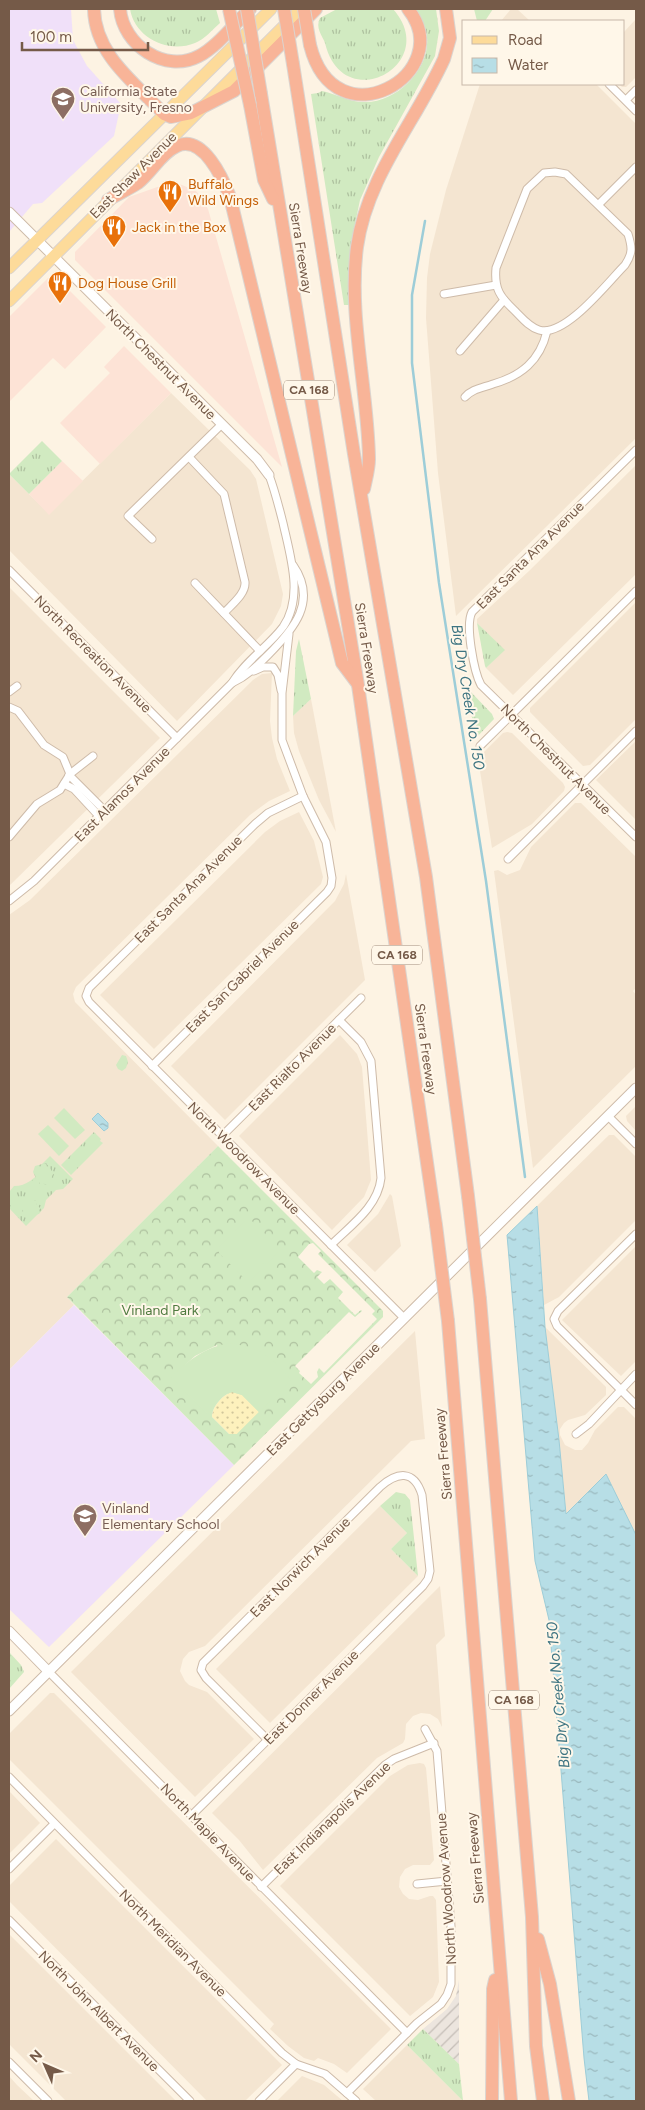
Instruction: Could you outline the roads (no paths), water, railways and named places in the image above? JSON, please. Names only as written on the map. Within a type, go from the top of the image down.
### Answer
[{"type":"highway","points":[[94,9],[96,30],[109,56],[164,114],[171,117],[200,109],[234,91],[316,9]]},
{"type":"highway","points":[[120,9],[125,29],[139,47],[157,57],[180,61],[192,59],[204,53],[249,9]]},
{"type":"highway","points":[[229,9],[264,180],[280,215]]},
{"type":"highway","name":"Sierra Freeway","points":[[249,9],[280,215],[358,685],[436,1225],[448,1321],[498,1963],[511,2101]]},
{"type":"highway","name":"Sierra Freeway","points":[[284,9],[354,454],[426,877],[468,1196],[480,1299],[532,1917],[536,2046],[543,2101]]},
{"type":"highway","points":[[302,9],[310,45],[318,66],[336,86],[360,95],[384,91],[404,78],[412,67],[419,38],[418,29],[408,9]]},
{"type":"highway","points":[[362,499],[369,460],[357,306],[357,248],[364,215],[376,182],[444,59],[450,38],[446,9]]},
{"type":"highway","points":[[108,200],[139,182],[169,152],[178,146],[186,144],[199,149],[217,168],[222,177],[230,197],[342,663],[358,685]]},
{"type":"highway","points":[[532,1917],[550,1984],[569,2101]]},
{"type":"highway","points":[[492,2101],[493,1989],[498,1963]]},
{"type":"main road","name":"East Shaw Avenue","points":[[9,268],[270,9]]},
{"type":"main road","name":"East Shaw Avenue","points":[[9,301],[108,200],[302,9]]},
{"type":"street","points":[[610,85],[636,111]]},
{"type":"street","points":[[626,100],[636,90]]},
{"type":"street","points":[[599,204],[636,167]]},
{"type":"street","points":[[544,173],[566,174],[628,234],[632,245],[632,255],[625,264],[575,316],[562,326],[547,331],[530,325],[504,300],[496,285],[496,268],[527,189],[544,173]]},
{"type":"street","name":"North Chestnut Avenue","points":[[9,212],[261,463],[269,475]]},
{"type":"street","points":[[444,294],[496,285]]},
{"type":"street","points":[[460,351],[504,300]]},
{"type":"street","points":[[465,397],[470,391],[512,378],[520,372],[544,346],[547,331]]},
{"type":"street","points":[[152,539],[128,516],[222,424]]},
{"type":"street","name":"East Santa Ana Avenue","points":[[478,679],[469,622],[472,612],[636,450]]},
{"type":"street","points":[[189,457],[224,494],[245,582],[246,587],[242,593],[224,613]]},
{"type":"street","points":[[232,683],[240,670],[278,632],[290,613],[293,599],[293,565],[269,475]]},
{"type":"street","points":[[246,676],[289,634],[299,616],[303,598],[301,577],[293,565]]},
{"type":"street","name":"North Recreation Avenue","points":[[9,570],[177,738]]},
{"type":"street","points":[[195,584],[260,651]]},
{"type":"street","points":[[480,746],[636,591]]},
{"type":"street","points":[[289,634],[282,692],[282,740],[303,796]]},
{"type":"street","points":[[232,683],[261,668],[273,667],[278,675],[282,692]]},
{"type":"street","name":"North Chestnut Avenue","points":[[478,679],[636,837]]},
{"type":"street","name":"East Alamos Avenue","points":[[9,901],[28,886],[232,683]]},
{"type":"street","points":[[9,692],[17,686]]},
{"type":"street","points":[[9,707],[18,711],[44,745],[63,757],[70,775],[102,813]]},
{"type":"street","points":[[508,858],[636,731]]},
{"type":"street","points":[[9,837],[37,804],[60,790],[70,775],[93,756]]},
{"type":"street","points":[[64,784],[74,789],[102,813]]},
{"type":"street","name":"East Santa Ana Avenue","points":[[86,996],[89,988],[255,824],[268,813],[303,796]]},
{"type":"street","name":"East San Gabriel Avenue","points":[[152,1066],[331,886],[332,876],[326,842],[303,796]]},
{"type":"street","name":"North Woodrow Avenue","points":[[86,996],[89,1002],[152,1066],[404,1318]]},
{"type":"street","name":"East Rialto Avenue","points":[[222,1136],[361,998]]},
{"type":"street","points":[[331,1245],[373,1202],[379,1190],[381,1178],[371,1062],[361,1042],[339,1020]]},
{"type":"street","name":"East Gettysburg Avenue","points":[[9,1710],[636,1088]]},
{"type":"street","points":[[608,1116],[636,1144]]},
{"type":"street","points":[[636,1234],[558,1311],[554,1319],[557,1326],[636,1405]]},
{"type":"street","points":[[576,1434],[589,1424],[636,1374]]},
{"type":"street","name":"East Donner Avenue","points":[[192,1815],[428,1579],[430,1571],[422,1494],[417,1483],[408,1476]]},
{"type":"street","name":"East Norwich Avenue","points":[[268,1740],[206,1678],[202,1670],[203,1663],[380,1487],[392,1478],[408,1476]]},
{"type":"street","name":"North Maple Avenue","points":[[9,1631],[407,2033]]},
{"type":"street","name":"North Woodrow Avenue","points":[[347,2093],[407,2033],[442,2004],[451,1984],[451,1926],[437,1752],[434,1743],[425,1729]]},
{"type":"street","name":"East Indianapolis Avenue","points":[[261,1887],[385,1765],[394,1759],[434,1743]]},
{"type":"street","name":"North Meridian Avenue","points":[[9,1778],[282,2053],[296,2064],[325,2074],[356,2101]]},
{"type":"street","points":[[9,1869],[54,1824]]},
{"type":"street","points":[[417,1884],[447,1881]]},
{"type":"street","name":"North John Albert Avenue","points":[[9,1920],[190,2101]]},
{"type":"street","points":[[9,2062],[48,2101]]},
{"type":"street","points":[[259,2101],[296,2064]]},
{"type":"water","points":[[98,1113],[108,1123],[108,1128],[104,1131],[92,1119]]},
{"type":"water","points":[[537,1206],[545,1327],[566,1514],[606,1474],[636,1535],[636,2101],[589,2101],[584,2058],[549,1620],[535,1561],[507,1235]]},
{"type":"waterway","name":"Big Dry Creek No. 150","points":[[425,221],[412,295],[412,363],[439,583],[486,881],[525,1177]]},
{"type":"place","name":"California State University, Fresno","points":[[63,120]]},
{"type":"place","name":"Buffalo Wild Wings","points":[[170,213]]},
{"type":"place","name":"Jack in the Box","points":[[114,248]]},
{"type":"place","name":"Dog House Grill","points":[[60,304]]},
{"type":"place","name":"Vinland Elementary School","points":[[85,1537]]},
{"type":"park label","name":"Vinland Park","points":[[160,1310]]}]
